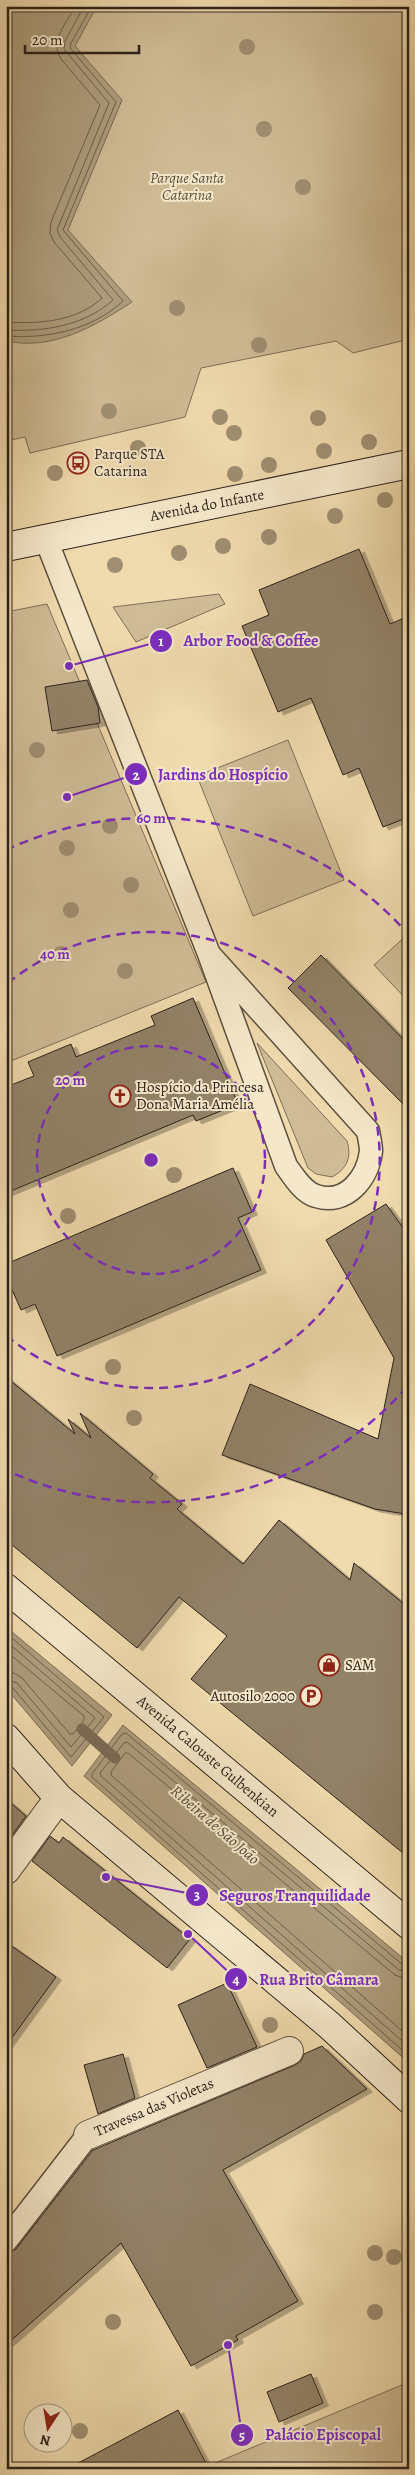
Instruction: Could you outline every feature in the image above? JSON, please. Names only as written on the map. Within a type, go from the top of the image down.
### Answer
[{"type":"main road","name":"Avenida do Infante","points":[[6,547],[45,537],[409,464]]},
{"type":"main road","name":"Avenida Calouste Gulbenkian","points":[[6,1588],[409,1925]]},
{"type":"main road","points":[[6,1738],[59,1798],[329,2025],[409,2099]]},
{"type":"main road","points":[[6,1870],[59,1798]]},
{"type":"main road","name":"Travessa das Violetas","points":[[88,2135],[288,2051]]},
{"type":"lane","points":[[45,537],[209,954],[286,1166],[300,1186],[315,1196],[332,1198],[348,1193],[361,1180],[367,1165],[371,1150],[368,1132],[209,954]]},
{"type":"lane","name":"Travessa das Violetas","points":[[6,2241],[88,2135]]},
{"type":"green space","name":"Parque Santa Catarina","points":[[6,6],[409,6],[409,339],[353,353],[336,341],[201,368],[185,417],[30,453],[25,437],[6,441]]},
{"type":"green space","points":[[219,594],[225,604],[136,642],[113,607]]},
{"type":"green space","points":[[47,604],[206,982],[6,1063],[6,612]]},
{"type":"green space","points":[[288,740],[344,880],[253,916],[197,776]]},
{"type":"green space","points":[[409,933],[409,1002],[374,965]]},
{"type":"green space","points":[[257,1043],[347,1141],[349,1152],[347,1162],[332,1177],[316,1174],[308,1168]]},
{"type":"green space","points":[[409,2382],[409,2469],[203,2469],[208,2466]]},
{"type":"water","points":[[6,6],[97,6],[75,46],[122,100],[68,230],[132,302],[88,328],[57,339],[40,342],[6,341]]},
{"type":"water","points":[[6,1627],[112,1715],[72,1766],[6,1688]]},
{"type":"water","points":[[123,1725],[409,1963],[409,2063],[84,1776]]},
{"type":"building","points":[[359,549],[390,624],[409,616],[409,817],[383,827],[359,768],[343,775],[311,698],[278,712],[242,626],[269,615],[259,590]]},
{"type":"building","points":[[87,680],[98,707],[100,723],[52,731],[45,687]]},
{"type":"building","points":[[321,955],[409,1045],[409,1110],[288,988]]},
{"type":"building","name":"Hospício da Princesa Dona Maria Amélia","points":[[193,998],[238,1104],[196,1121],[193,1115],[6,1193],[6,1087],[34,1076],[28,1062],[71,1044],[76,1057],[155,1025],[151,1016]]},
{"type":"building","points":[[233,1168],[252,1212],[238,1218],[261,1270],[57,1356],[35,1304],[21,1310],[6,1276],[6,1264]]},
{"type":"building","points":[[386,1204],[409,1236],[409,1499],[405,1514],[375,1509],[222,1455],[250,1384],[378,1439],[394,1358],[326,1240]]},
{"type":"building","points":[[6,1377],[75,1434],[68,1419],[91,1438],[80,1413],[153,1474],[150,1478],[182,1504],[177,1509],[243,1564],[279,1520],[350,1580],[354,1563],[409,1608],[409,1858],[191,1679],[227,1636],[179,1597],[137,1648],[6,1540]]},
{"type":"building","points":[[6,1799],[26,1816],[8,1841],[6,1840]]},
{"type":"building","points":[[50,1836],[59,1843],[63,1837],[190,1939],[167,1968],[32,1861]]},
{"type":"building","points":[[6,1942],[56,1977],[6,2046]]},
{"type":"building","points":[[227,1983],[257,2047],[207,2068],[178,2005]]},
{"type":"building","points":[[322,2046],[367,2089],[223,2170],[298,2301],[236,2336],[238,2340],[191,2366],[121,2243],[6,2345],[6,2254],[16,2249],[93,2150],[295,2065],[301,2061],[304,2054]]},
{"type":"building","points":[[123,2054],[135,2098],[98,2114],[84,2065]]},
{"type":"building","points":[[311,2374],[323,2403],[279,2422],[267,2392]]},
{"type":"building","points":[[178,2410],[209,2469],[67,2469]]},
{"type":"waterway","name":"Ribeira de São João","points":[[82,1729],[115,1758]]},
{"type":"place","name":"Parque STA Catarina","points":[[78,463]]},
{"type":"place","name":"Arbor Food & Coffee","points":[[69,666]]},
{"type":"place","name":"Jardins do Hospício","points":[[67,797]]},
{"type":"place","name":"Hospício da Princesa Dona Maria Amélia","points":[[120,1096]]},
{"type":"place","name":"SAM","points":[[329,1665]]},
{"type":"place","name":"Autosilo 2000","points":[[311,1696]]},
{"type":"place","name":"Seguros Tranquilidade","points":[[106,1877]]},
{"type":"place","name":"Rua Brito Câmara","points":[[188,1934]]},
{"type":"place","name":"Palácio Episcopal","points":[[228,2345]]}]
